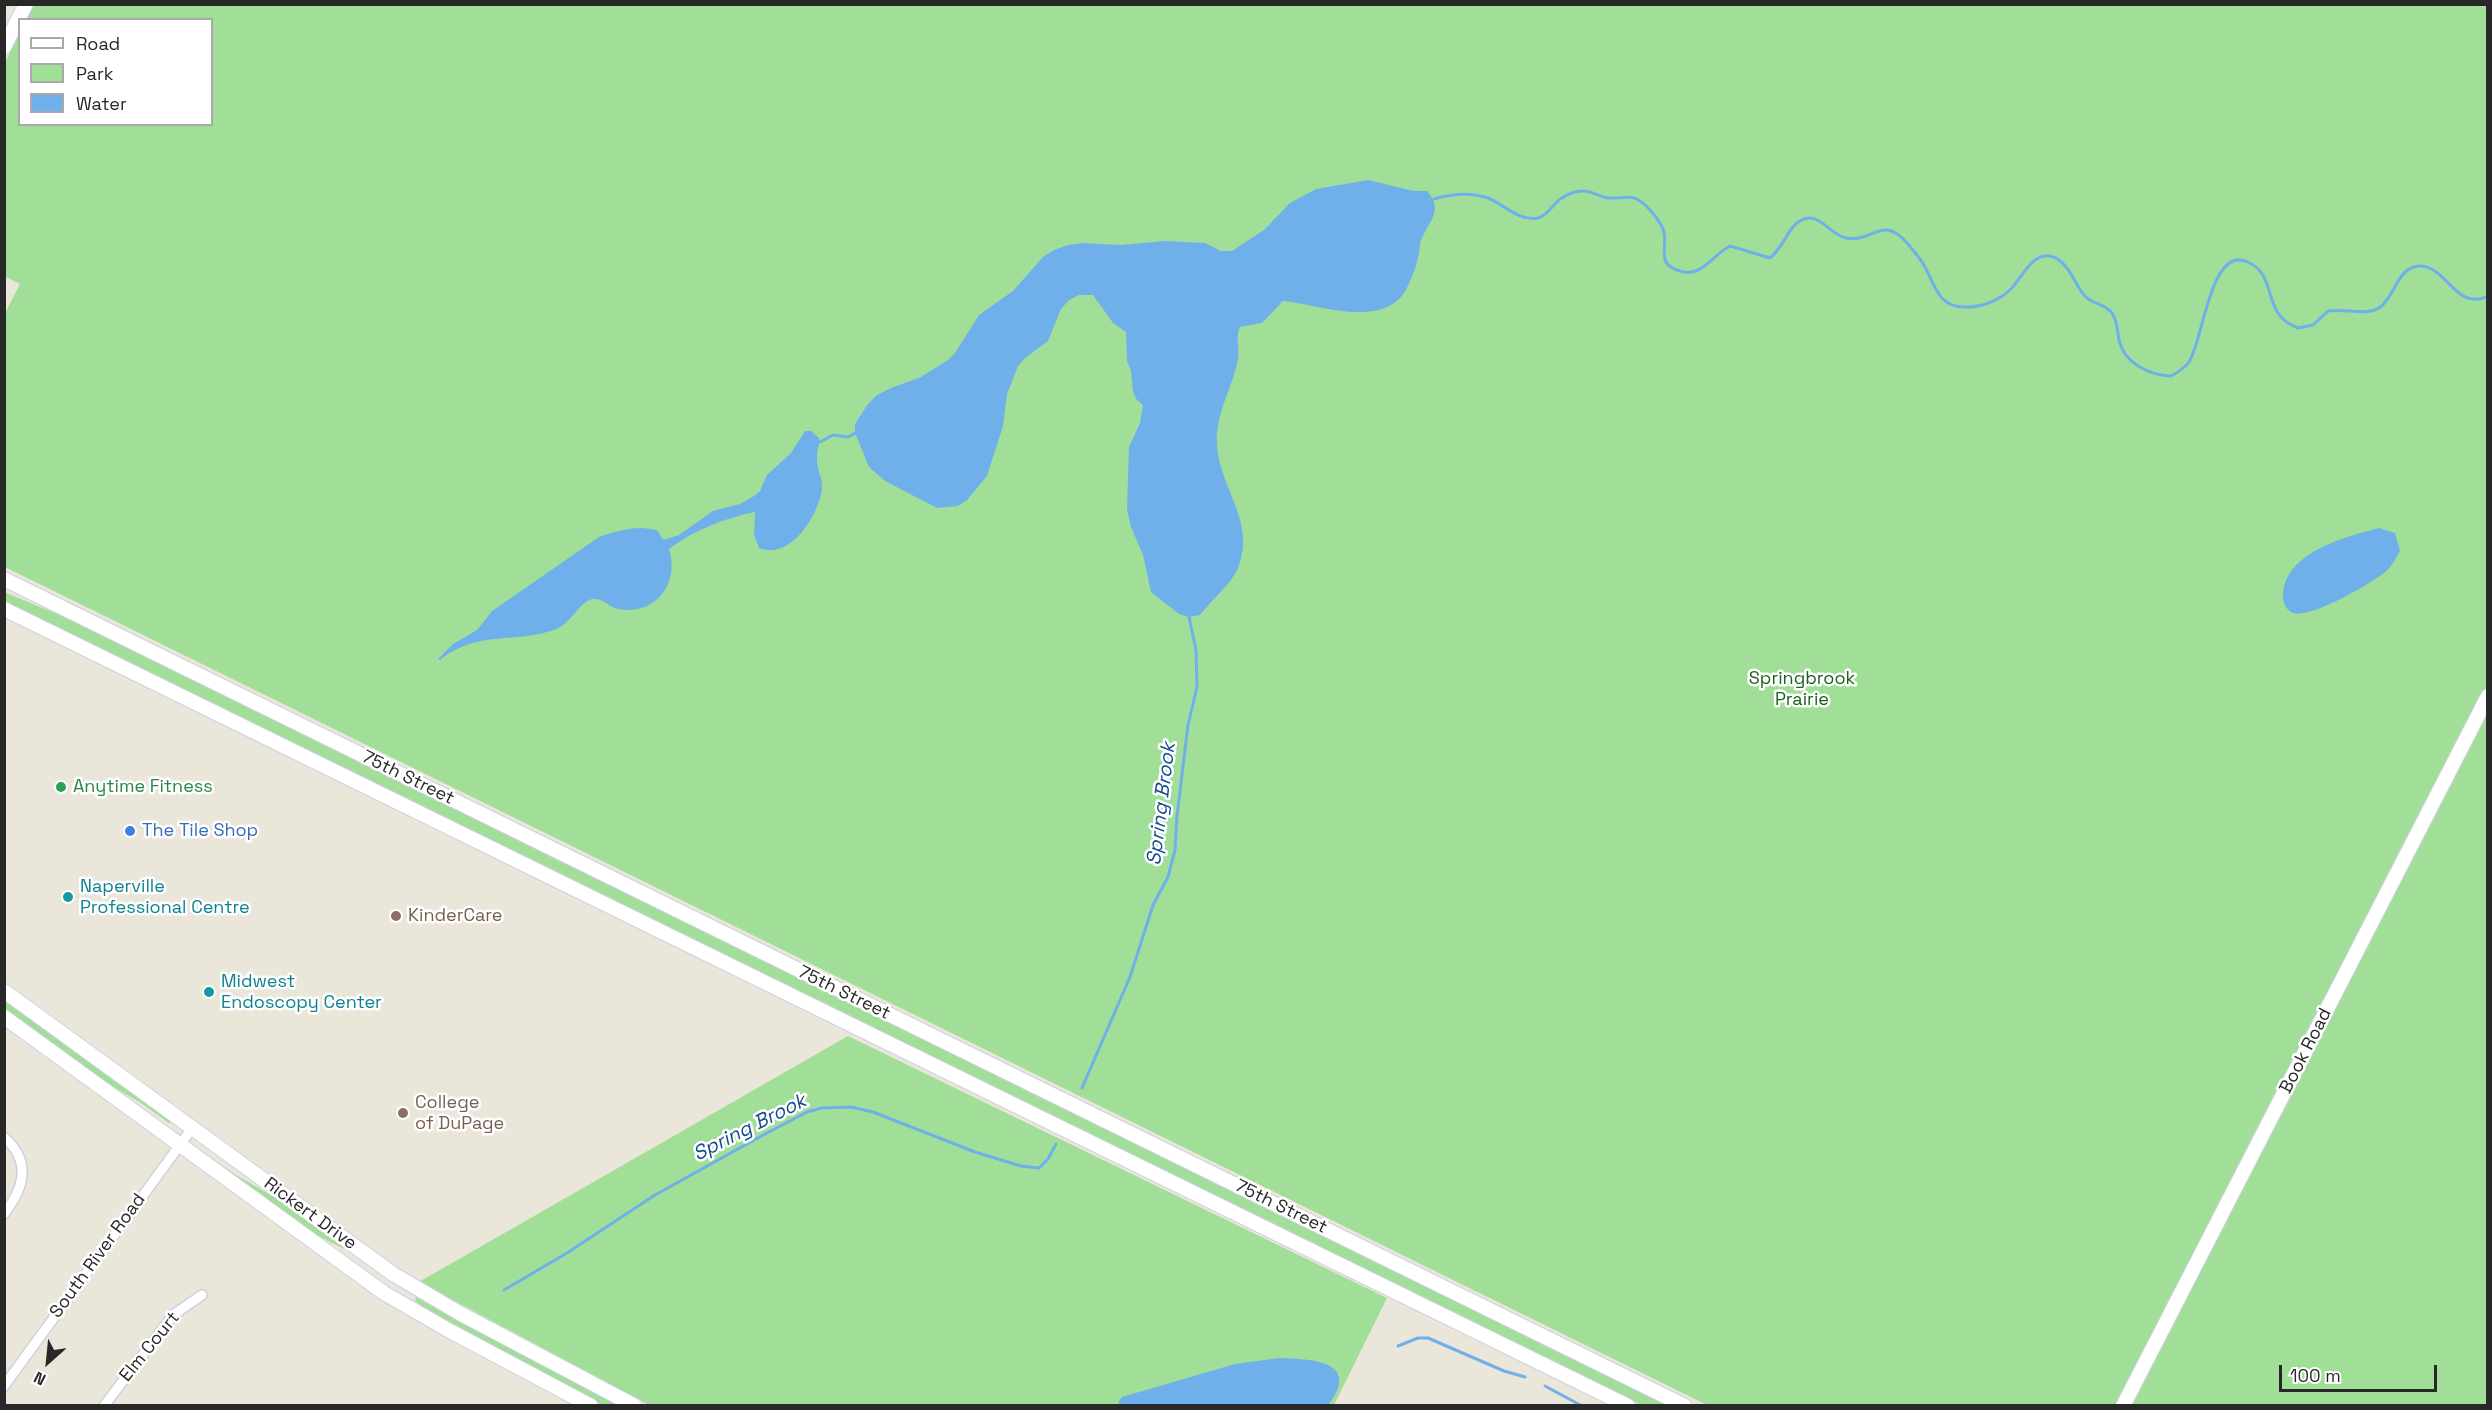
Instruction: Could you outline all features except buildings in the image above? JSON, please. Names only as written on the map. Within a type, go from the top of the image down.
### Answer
[{"type":"main road","points":[[19,18],[26,4]]},
{"type":"main road","points":[[4,47],[18,20]]},
{"type":"main road","name":"75th Street","points":[[4,579],[1685,1406]]},
{"type":"main road","name":"75th Street","points":[[4,609],[1628,1406]]},
{"type":"main road","name":"Book Road","points":[[2123,1406],[2487,696]]},
{"type":"main road","name":"Rickert Drive","points":[[4,991],[365,1254],[427,1295],[635,1406]]},
{"type":"main road","name":"Rickert Drive","points":[[4,1017],[384,1293],[591,1406]]},
{"type":"street","name":"South River Road","points":[[4,1386],[193,1127]]},
{"type":"street","points":[[4,1137],[20,1157],[22,1173],[20,1190],[4,1214]]},
{"type":"street","name":"Elm Court","points":[[104,1406],[173,1315],[202,1295]]},
{"type":"green space","name":"Springbrook Prairie","points":[[34,5],[2487,5],[2487,1405],[1707,1405],[5,567],[4,315],[20,284],[4,276],[5,63],[18,35],[18,126],[213,126],[213,18],[27,18]]},
{"type":"green space","points":[[4,592],[74,621],[1671,1405],[1641,1405],[5,602]]},
{"type":"green space","points":[[5,1000],[171,1122],[169,1123],[141,1103],[91,1074],[5,1010]]},
{"type":"green space","points":[[848,1036],[1387,1298],[1334,1405],[651,1406],[419,1282]]},
{"type":"green space","points":[[204,1153],[279,1200],[350,1252],[301,1227]]},
{"type":"green space","points":[[416,1297],[619,1405],[602,1405],[443,1321],[421,1308],[415,1300]]},
{"type":"water","points":[[1368,180],[1414,191],[1427,191],[1432,197],[1434,214],[1422,238],[1413,273],[1407,288],[1397,301],[1383,309],[1350,312],[1283,301],[1262,323],[1240,327],[1238,359],[1221,411],[1217,444],[1219,460],[1240,520],[1243,551],[1235,575],[1200,615],[1189,617],[1179,614],[1151,592],[1143,555],[1131,527],[1127,510],[1129,447],[1140,423],[1143,405],[1133,392],[1131,371],[1127,361],[1126,332],[1113,323],[1093,295],[1079,295],[1069,300],[1061,309],[1048,341],[1018,366],[1007,394],[1003,426],[987,476],[967,500],[958,506],[937,508],[885,481],[869,467],[855,433],[855,424],[868,404],[877,395],[921,377],[948,360],[979,315],[1013,291],[1043,257],[1054,250],[1083,243],[1120,245],[1166,241],[1205,243],[1221,251],[1232,251],[1264,230],[1290,203],[1316,189]]},
{"type":"water","points":[[805,431],[811,431],[819,438],[817,461],[822,489],[820,499],[809,522],[792,542],[782,548],[771,550],[759,548],[754,535],[755,512],[721,521],[689,536],[669,549],[672,562],[668,585],[654,602],[644,607],[632,610],[618,609],[593,599],[583,604],[565,623],[554,630],[482,641],[438,659],[453,644],[477,630],[492,611],[599,537],[643,528],[658,531],[663,540],[679,535],[713,511],[740,504],[754,496],[760,491],[767,475],[791,453]]},
{"type":"water","points":[[2379,528],[2395,533],[2400,551],[2387,571],[2326,606],[2301,613],[2288,610],[2283,596],[2287,579],[2294,567],[2306,557],[2334,542]]},
{"type":"water","points":[[1279,1358],[1318,1362],[1334,1369],[1339,1375],[1339,1384],[1327,1406],[1125,1406],[1118,1403],[1122,1397],[1235,1364]]},
{"type":"waterway","name":"Spring Brook","points":[[1434,199],[1461,194],[1481,196],[1531,219],[1542,216],[1559,200],[1578,192],[1586,191],[1609,198],[1633,198],[1647,207],[1661,225],[1665,235],[1664,254],[1668,265],[1684,272],[1697,271],[1730,246],[1770,258],[1794,225],[1805,219],[1817,220],[1846,238],[1863,237],[1877,231],[1891,231],[1907,243],[1918,256],[1944,300],[1949,304],[1965,307],[1984,305],[2001,297],[2037,259],[2051,256],[2067,268],[2086,297],[2112,313],[2119,340],[2126,355],[2146,370],[2171,376],[2189,362],[2216,280],[2225,267],[2235,260],[2248,262],[2257,268],[2264,276],[2279,314],[2286,322],[2298,328],[2313,325],[2328,311],[2361,312],[2379,308],[2401,277],[2412,267],[2429,268],[2468,298],[2477,299],[2488,296]]},
{"type":"waterway","points":[[820,442],[833,435],[848,437],[855,433]]},
{"type":"waterway","name":"Spring Brook","points":[[1082,1088],[1130,977],[1153,905],[1168,877],[1175,850],[1188,725],[1197,687],[1196,650],[1189,617]]},
{"type":"waterway","name":"Spring Brook","points":[[504,1290],[567,1253],[655,1195],[807,1112],[822,1108],[851,1107],[873,1112],[975,1152],[1021,1166],[1039,1168],[1048,1159],[1056,1144]]},
{"type":"waterway","points":[[1398,1346],[1418,1338],[1428,1338],[1504,1371],[1525,1377]]},
{"type":"waterway","points":[[1545,1386],[1582,1406]]},
{"type":"place","name":"Anytime Fitness","points":[[61,787]]},
{"type":"place","name":"The Tile Shop","points":[[130,831]]},
{"type":"place","name":"Naperville Professional Centre","points":[[68,897]]},
{"type":"place","name":"KinderCare","points":[[396,916]]},
{"type":"place","name":"Midwest Endoscopy Center","points":[[209,992]]},
{"type":"place","name":"College of DuPage","points":[[403,1113]]}]
